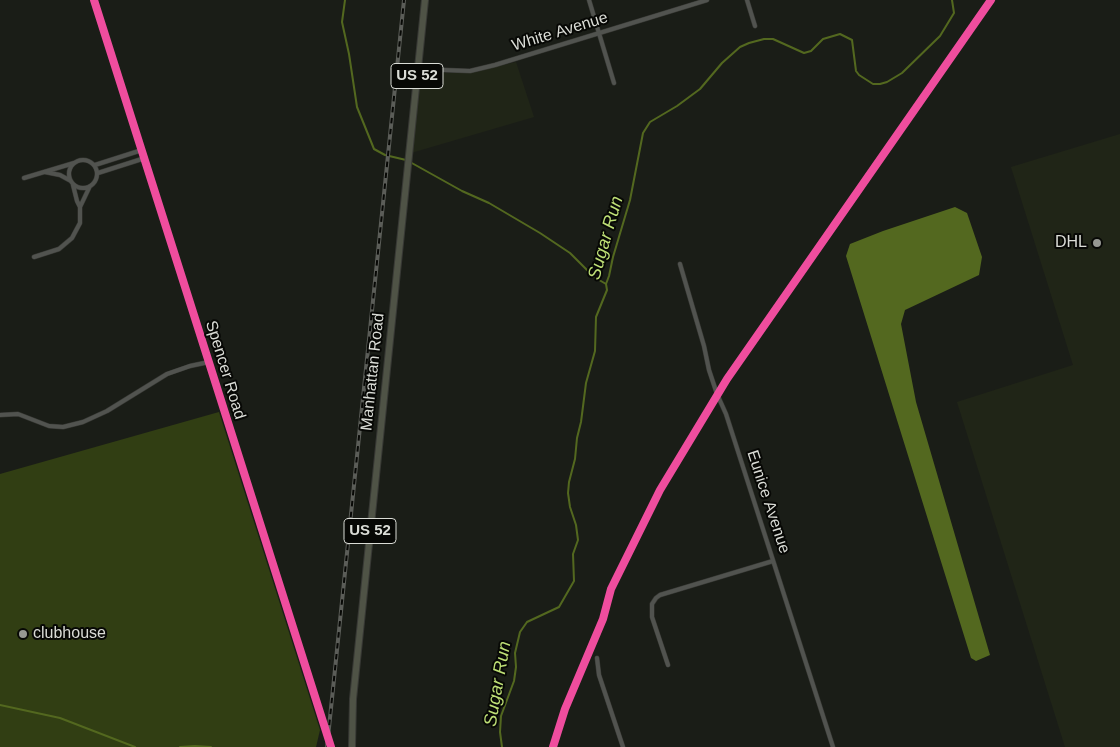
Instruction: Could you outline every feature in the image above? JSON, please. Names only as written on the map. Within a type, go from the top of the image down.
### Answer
[{"type":"main road","name":"Manhattan Road","points":[[352,747],[353,699],[425,0]]},
{"type":"street","name":"Spencer Road","points":[[94,0],[331,747]]},
{"type":"street","points":[[589,0],[614,83]]},
{"type":"street","name":"White Avenue","points":[[418,70],[470,71],[495,65],[707,0]]},
{"type":"street","points":[[747,0],[755,26]]},
{"type":"street","points":[[95,165],[142,150]]},
{"type":"street","points":[[98,173],[144,158]]},
{"type":"street","points":[[24,178],[83,159],[95,165],[98,173],[96,180],[90,186],[80,207],[80,223],[72,238],[58,249],[34,256]]},
{"type":"street","points":[[74,163],[69,171],[80,207]]},
{"type":"street","points":[[43,172],[60,175],[82,188],[90,186]]},
{"type":"street","name":"Eunice Avenue","points":[[680,264],[704,346],[709,370],[726,414],[833,747]]},
{"type":"street","points":[[0,415],[18,414],[49,426],[64,427],[82,422],[107,411],[167,374],[209,362]]},
{"type":"street","points":[[668,665],[652,617],[652,604],[660,595],[773,561]]},
{"type":"street","points":[[597,658],[599,674],[623,747]]},
{"type":"shaded area","points":[[516,62],[534,117],[411,153],[420,72],[470,73]]},
{"type":"shaded area","points":[[1120,134],[1120,747],[1065,747],[957,402],[1073,365],[1011,167]]},
{"type":"shaded area","points":[[955,207],[967,213],[982,257],[979,275],[905,310],[901,324],[916,402],[990,655],[976,661],[971,658],[846,256],[850,244]]},
{"type":"shaded area","points":[[219,412],[320,730],[316,747],[0,747],[0,474]]},
{"type":"waterway","points":[[345,0],[342,22],[357,107],[374,149],[385,155],[406,160]]},
{"type":"waterway","name":"Sugar Run","points":[[502,747],[500,732],[501,716],[514,681],[515,653],[520,632],[527,622],[559,607],[574,581],[573,554],[578,540],[576,525],[570,507],[569,482],[575,459],[586,383],[595,351],[596,317],[607,290],[606,284],[630,200],[643,133],[650,122],[677,106],[700,89],[722,63],[740,47],[764,39],[773,39],[804,53],[811,51],[823,39],[840,34],[852,40],[856,71],[859,75],[873,84],[887,82],[902,73],[940,36],[954,13],[952,0]]},
{"type":"waterway","points":[[410,162],[462,191],[489,203],[540,233],[570,253],[594,277],[606,284]]},
{"type":"waterway","points":[[0,705],[60,718],[135,747]]},
{"type":"waterway","points":[[180,747],[211,747]]},
{"type":"railway","points":[[327,747],[404,0]]},
{"type":"cycle path","points":[[94,0],[331,747]]},
{"type":"cycle path","points":[[553,747],[565,709],[603,619],[611,589],[660,490],[727,379],[991,0]]},
{"type":"place","name":"DHL","points":[[1097,243]]},
{"type":"place","name":"clubhouse","points":[[23,634]]}]
